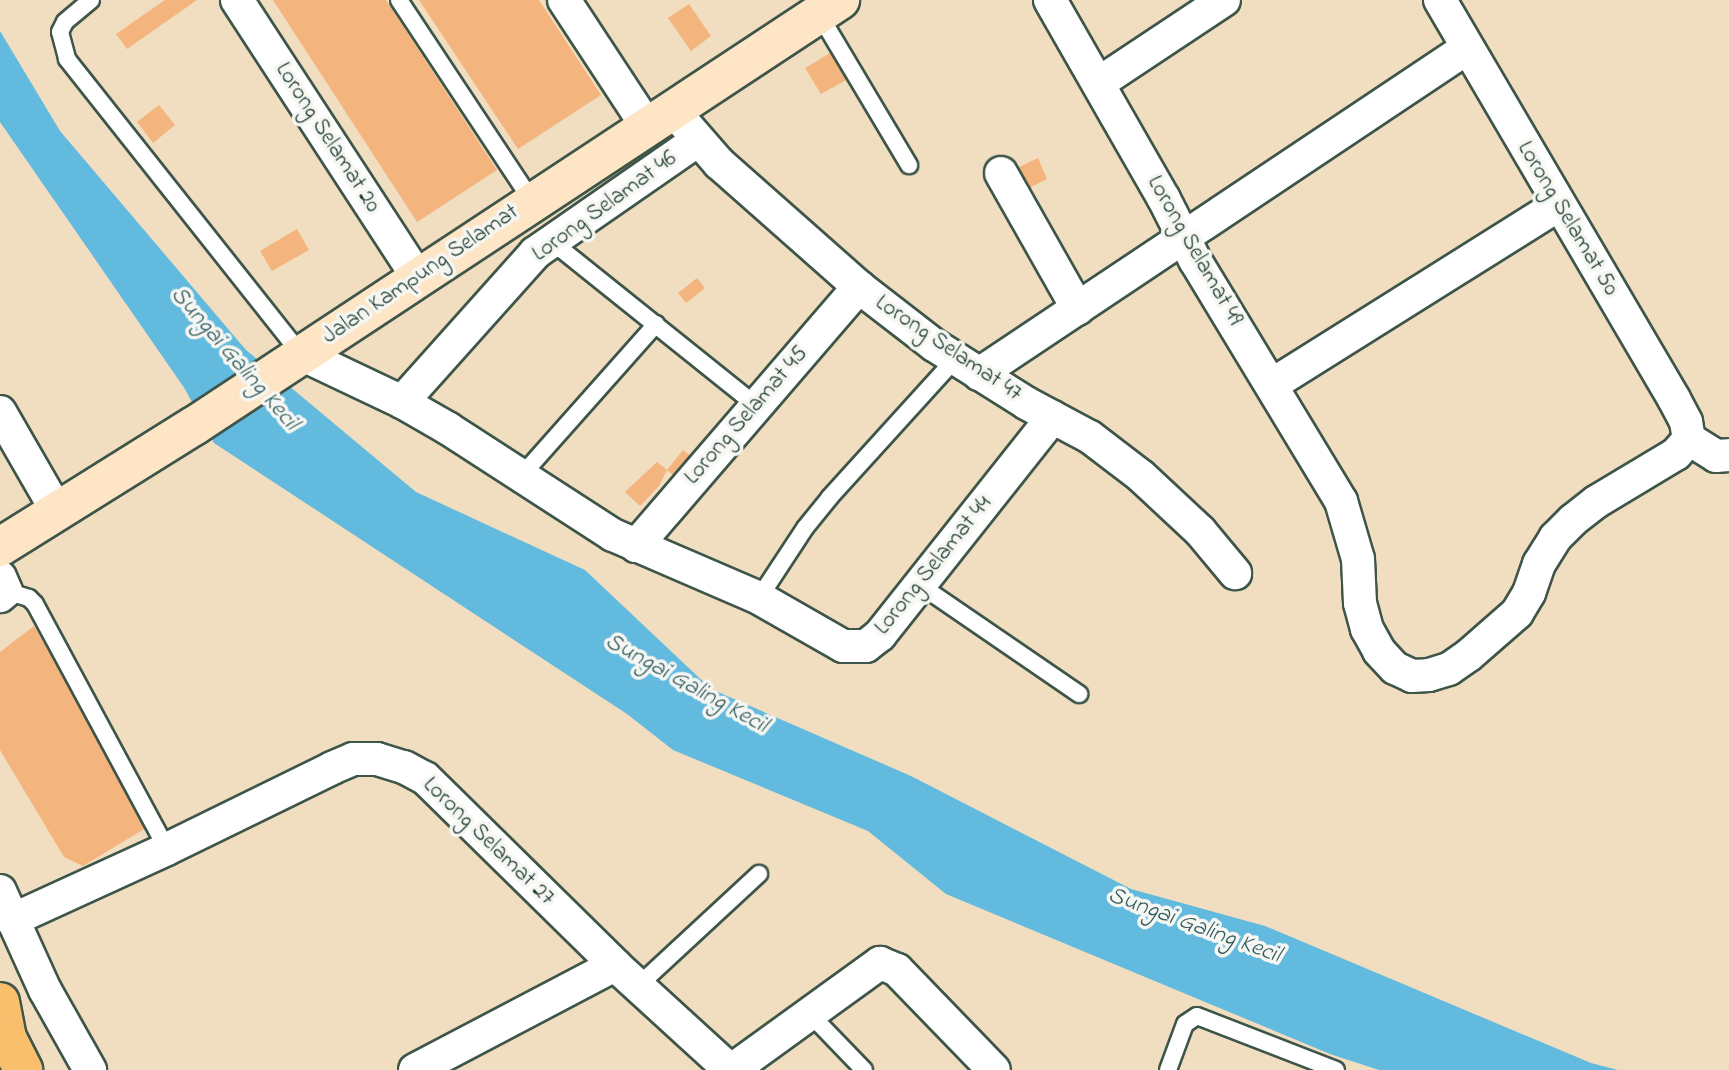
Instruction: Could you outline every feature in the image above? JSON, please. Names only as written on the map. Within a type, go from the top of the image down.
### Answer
[{"type":"street","name":"Lorong Selamat 20","points":[[237,0],[417,276]]},
{"type":"street","name":"Lorong Selamat 47","points":[[564,0],[659,117],[698,140],[719,163],[859,287],[967,366],[1090,437],[1141,476],[1200,531],[1235,573]]},
{"type":"street","name":"Lorong Selamat 49","points":[[1050,0],[1099,83],[1184,239],[1341,501],[1358,559],[1360,603],[1367,629],[1379,651],[1395,668],[1412,676],[1429,675],[1449,669],[1499,631],[1517,613],[1529,593],[1539,564],[1555,538],[1573,520],[1676,454],[1689,439]]},
{"type":"street","points":[[1099,83],[1224,0]]},
{"type":"street","name":"Lorong Selamat 50","points":[[1440,0],[1674,399],[1686,422],[1689,439]]},
{"type":"street","name":"Jalan Kampung Selamat","points":[[0,547],[194,426],[417,276],[830,7]]},
{"type":"street","points":[[967,366],[1077,309],[1467,48]]},
{"type":"street","name":"Lorong Selamat 46","points":[[402,402],[518,271],[551,241],[698,140]]},
{"type":"street","points":[[1001,173],[1077,309]]},
{"type":"street","points":[[1273,384],[1558,205]]},
{"type":"street","name":"Lorong Selamat 45","points":[[636,546],[859,287]]},
{"type":"street","name":"Lorong Selamat 44","points":[[289,363],[402,402],[522,475],[591,523],[636,546],[760,598],[843,646],[866,646],[880,635],[1053,417]]},
{"type":"street","points":[[0,412],[57,511]]},
{"type":"street","points":[[1689,439],[1716,456],[1729,455]]},
{"type":"street","name":"Lorong Selamat 27","points":[[6,905],[167,849],[353,759],[377,759],[404,767],[425,778],[627,976],[731,1070]]},
{"type":"street","points":[[6,905],[46,990],[90,1070]]},
{"type":"street","points":[[731,1070],[880,963],[890,964],[994,1070]]},
{"type":"street","points":[[415,1070],[627,976]]},
{"type":"lane","points":[[92,0],[65,22],[60,32],[67,59],[289,363]]},
{"type":"lane","points":[[399,0],[532,201]]},
{"type":"lane","points":[[830,7],[909,165]]},
{"type":"lane","points":[[551,241],[756,405]]},
{"type":"lane","points":[[522,475],[656,324]]},
{"type":"lane","points":[[760,598],[805,528],[830,497],[967,366]]},
{"type":"lane","points":[[920,584],[1079,694]]},
{"type":"lane","points":[[2,588],[29,598],[35,604],[167,849]]},
{"type":"lane","points":[[627,976],[759,874]]},
{"type":"lane","points":[[809,1013],[864,1070]]},
{"type":"lane","points":[[1168,1070],[1185,1024],[1197,1016],[1336,1070]]},
{"type":"water","name":"Sungai Galing Kecil","points":[[0,31],[60,131],[246,350],[416,492],[585,570],[711,689],[911,776],[1131,889],[1265,926],[1591,1063],[1618,1070],[1379,1070],[1330,1054],[946,894],[868,831],[673,750],[627,714],[214,443],[185,389],[0,122]]},
{"type":"building","points":[[165,0],[197,0],[127,49],[116,34]]},
{"type":"building","points":[[273,0],[386,0],[497,170],[417,222]]},
{"type":"building","points":[[419,0],[539,0],[601,95],[518,149]]},
{"type":"building","points":[[689,4],[711,36],[691,51],[668,18]]},
{"type":"building","points":[[832,52],[848,79],[821,94],[805,68]]},
{"type":"building","points":[[159,105],[175,125],[153,143],[137,122]]},
{"type":"building","points":[[1038,158],[1047,179],[1029,188],[1019,167]]},
{"type":"building","points":[[297,229],[309,250],[272,271],[260,251]]},
{"type":"building","points":[[697,278],[705,288],[686,303],[678,293]]},
{"type":"building","points":[[683,450],[691,456],[674,476],[667,470]]},
{"type":"building","points":[[657,462],[667,470],[659,486],[640,506],[625,492]]},
{"type":"building","points":[[34,626],[149,826],[83,866],[64,857],[0,750],[0,652]]}]
